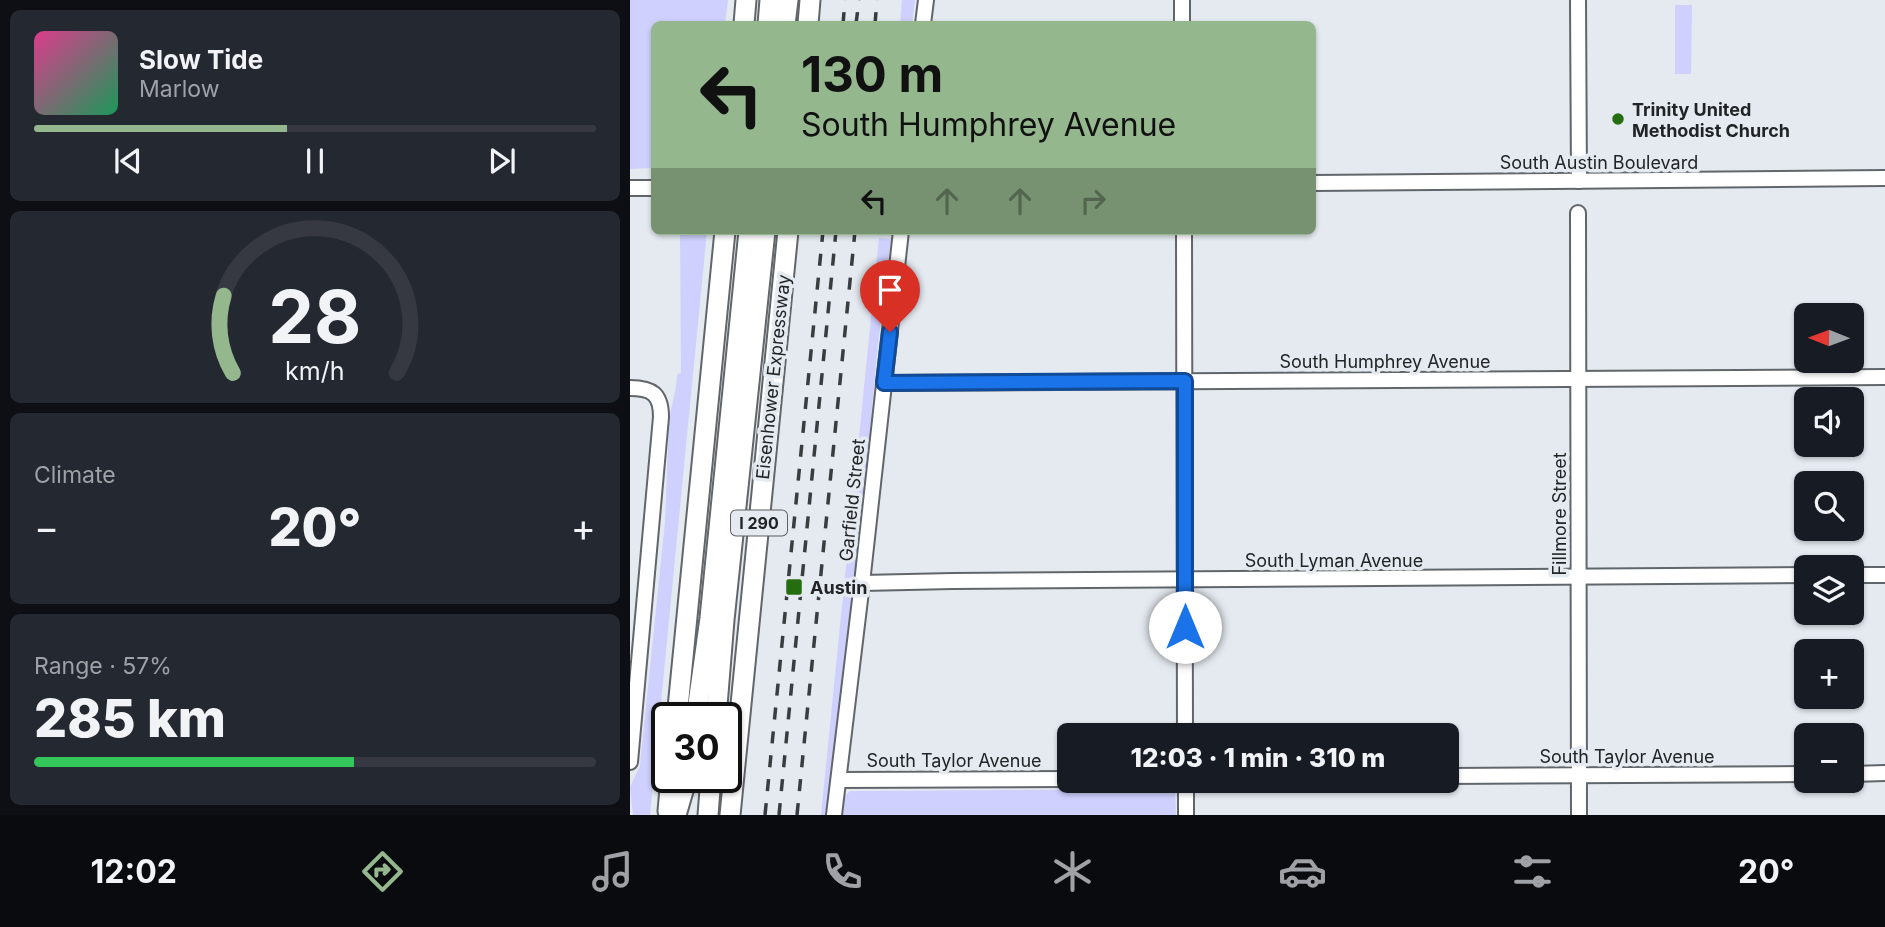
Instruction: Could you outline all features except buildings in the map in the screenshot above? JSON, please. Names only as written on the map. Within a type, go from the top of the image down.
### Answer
[{"type":"highway","points":[[744,21],[746,0]]},
{"type":"highway","points":[[768,21],[770,0]]},
{"type":"highway","points":[[785,21],[788,0]]},
{"type":"highway","points":[[808,21],[810,0]]},
{"type":"highway","points":[[679,702],[725,235]]},
{"type":"highway","points":[[698,702],[710,618],[750,235]]},
{"type":"highway","points":[[717,702],[765,235]]},
{"type":"highway","name":"Eisenhower Expressway","points":[[730,815],[788,235]]},
{"type":"highway","points":[[667,815],[669,793]]},
{"type":"highway","points":[[676,815],[682,793]]},
{"type":"highway","points":[[708,815],[710,793]]},
{"type":"street","points":[[923,21],[926,0]]},
{"type":"street","points":[[1181,21],[1182,0]]},
{"type":"street","points":[[1578,0],[1579,181]]},
{"type":"street","name":"South Austin Boulevard","points":[[1316,183],[1885,178]]},
{"type":"street","points":[[630,188],[651,188]]},
{"type":"street","name":"Fillmore Street","points":[[1578,213],[1579,815]]},
{"type":"street","name":"Garfield Street","points":[[834,815],[901,235]]},
{"type":"street","points":[[1184,235],[1185,723]]},
{"type":"street","name":"South Humphrey Avenue","points":[[884,383],[1885,377]]},
{"type":"street","points":[[630,388],[646,389],[655,394],[661,408],[630,762]]},
{"type":"street","name":"South Lyman Avenue","points":[[862,583],[1794,575]]},
{"type":"street","points":[[1864,575],[1885,575]]},
{"type":"street","points":[[630,584],[646,584]]},
{"type":"street","name":"South Taylor Avenue","points":[[1459,776],[1794,774]]},
{"type":"street","points":[[1864,774],[1885,774]]},
{"type":"street","name":"South Taylor Avenue","points":[[839,780],[1057,779]]},
{"type":"street","points":[[1185,793],[1186,815]]},
{"type":"shaded area","points":[[630,0],[728,0],[725,21],[651,21],[651,168],[630,169]]},
{"type":"shaded area","points":[[902,0],[915,0],[912,21],[900,21]]},
{"type":"shaded area","points":[[1675,5],[1692,5],[1691,74],[1675,74]]},
{"type":"shaded area","points":[[680,235],[707,235],[661,702],[651,702],[650,815],[633,815],[630,787],[640,766],[665,522],[669,422],[677,374],[681,373]]},
{"type":"shaded area","points":[[879,238],[891,239],[878,343],[854,604],[826,815],[821,815]]},
{"type":"shaded area","points":[[1057,790],[1057,793],[1175,793],[1176,815],[839,815],[843,798],[850,791]]},
{"type":"railway","points":[[843,21],[845,0]]},
{"type":"railway","points":[[856,21],[859,0]]},
{"type":"railway","points":[[875,21],[877,0]]},
{"type":"railway","points":[[765,815],[823,235]]},
{"type":"railway","points":[[779,815],[836,235]]},
{"type":"railway","points":[[797,815],[855,235]]},
{"type":"place","name":"Trinity United Methodist Church","points":[[1618,119]]},
{"type":"place","name":"Austin","points":[[794,587]]},
{"type":"route","points":[[890,332],[884,383],[1185,381],[1185,627]]}]
